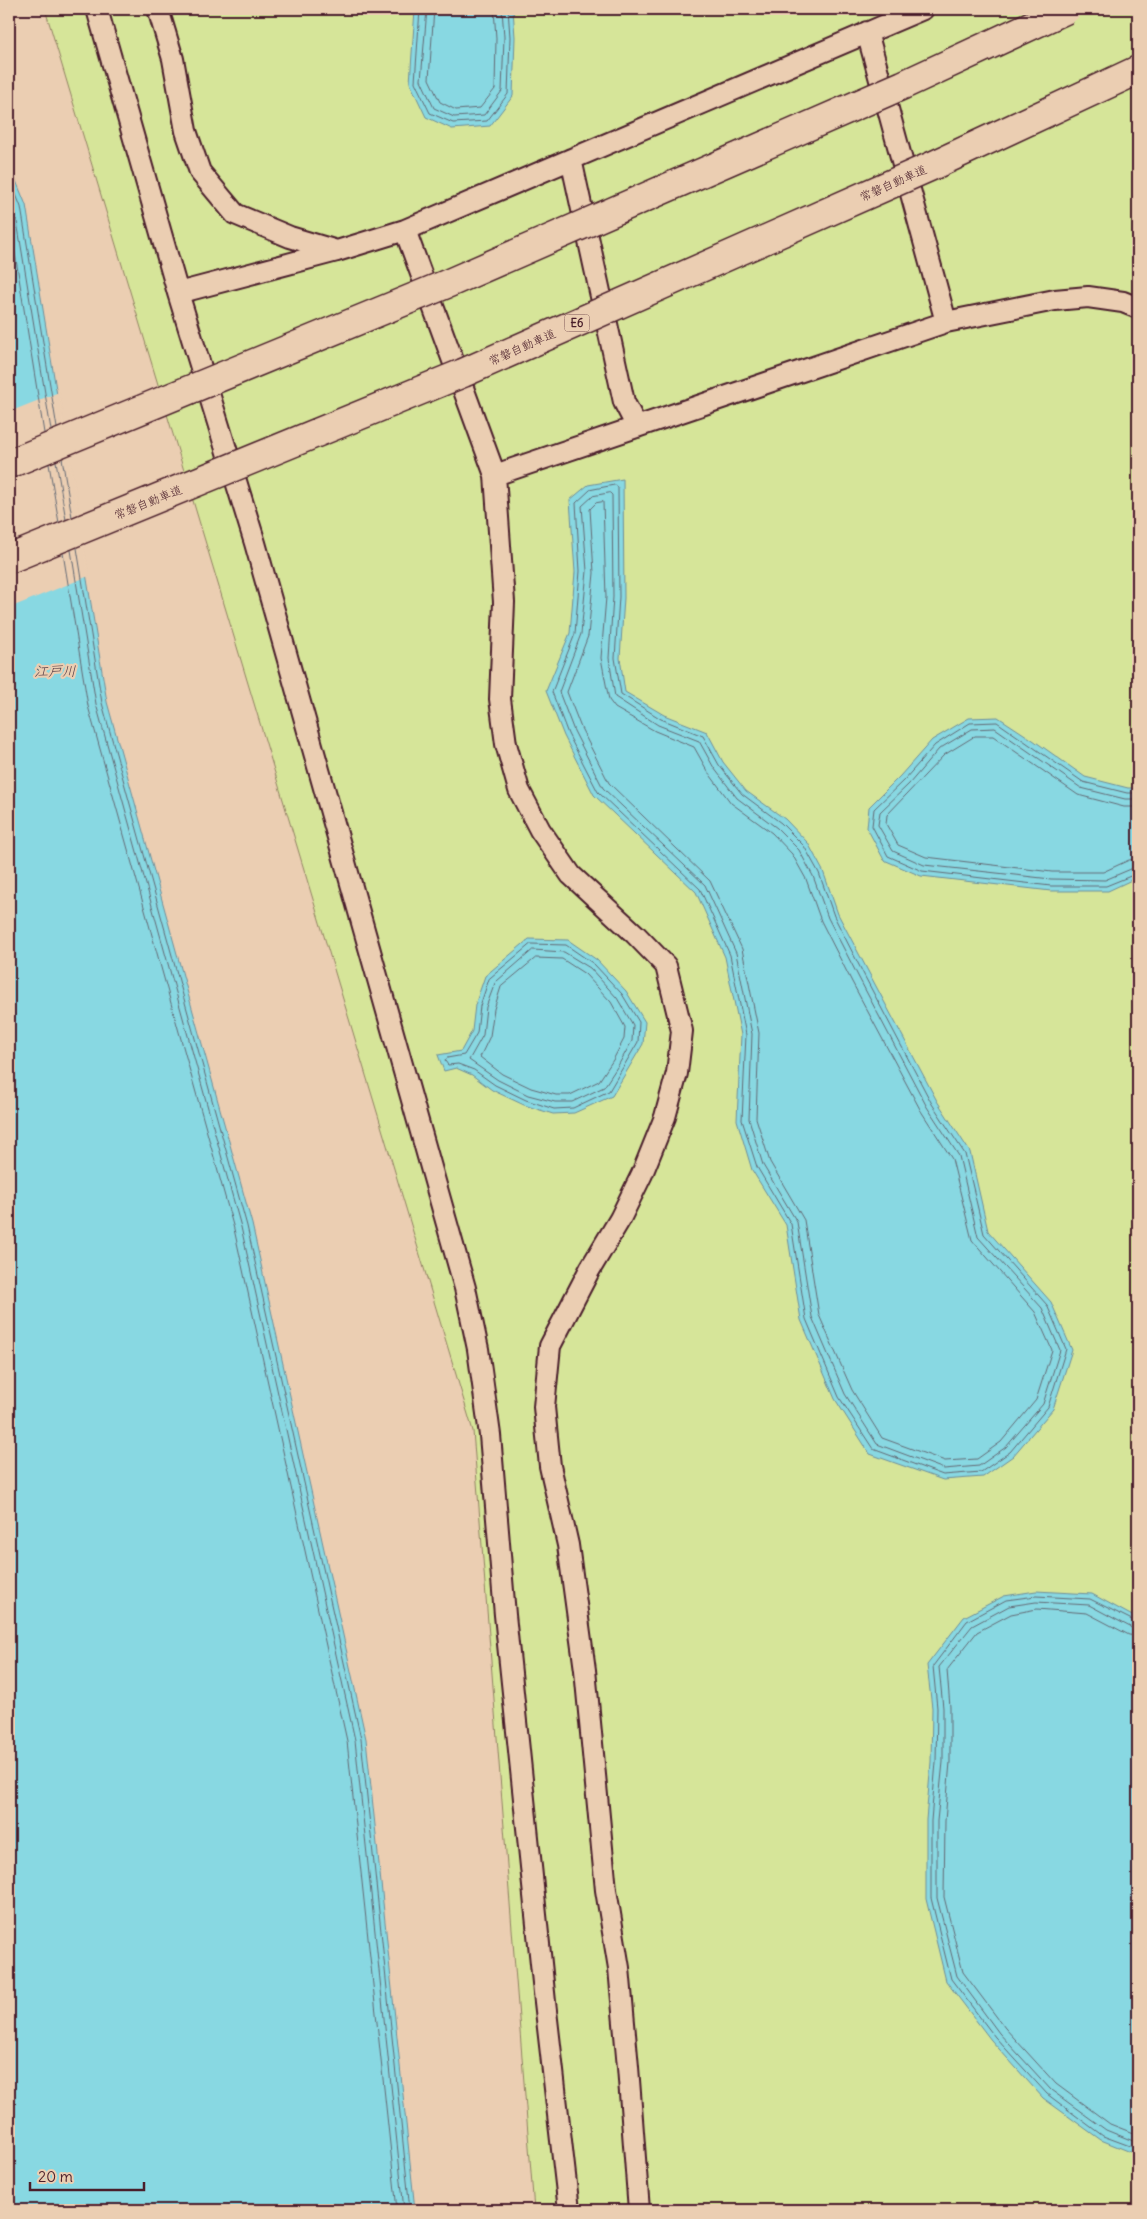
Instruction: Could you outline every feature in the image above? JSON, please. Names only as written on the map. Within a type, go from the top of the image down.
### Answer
[{"type":"highway","points":[[9,464],[458,279],[903,85],[1067,9]]},
{"type":"highway","name":"常磐自動車道","points":[[9,559],[463,373],[934,165],[1138,70]]},
{"type":"lane","points":[[97,9],[178,293],[258,553],[465,1288],[478,1349],[490,1435],[508,1645],[545,2002],[569,2210]]},
{"type":"lane","points":[[158,9],[173,60],[186,131],[200,172],[235,214],[290,237],[337,251]]},
{"type":"lane","points":[[178,293],[337,251],[405,230],[922,9]]},
{"type":"lane","points":[[867,32],[946,322]]},
{"type":"lane","points":[[571,159],[624,402],[637,427]]},
{"type":"lane","points":[[405,230],[495,475],[504,602],[500,699],[506,744],[519,790],[540,830],[571,875],[635,934],[666,966],[682,1031],[677,1073],[665,1117],[642,1174],[620,1219],[590,1269],[550,1346],[544,1407],[550,1466],[568,1545],[585,1670],[606,1890],[619,1968],[638,2210]]},
{"type":"lane","points":[[495,475],[946,322],[1055,300],[1088,297],[1123,302],[1138,308]]},
{"type":"green space","points":[[45,9],[1133,9],[1138,26],[1138,2210],[534,2210],[473,1431]]},
{"type":"water","points":[[415,9],[513,9],[515,37],[513,96],[490,126],[452,129],[426,117],[410,83]]},
{"type":"water","name":"江戸川","points":[[9,164],[26,205],[107,702],[252,1224],[366,1739],[415,2210],[9,2210]]},
{"type":"water","points":[[623,479],[624,598],[620,658],[625,692],[664,715],[707,732],[723,762],[746,791],[785,819],[808,843],[823,871],[838,914],[937,1101],[970,1152],[988,1231],[1051,1302],[1072,1350],[1053,1409],[1013,1456],[983,1477],[943,1480],[870,1454],[835,1399],[801,1320],[786,1225],[752,1170],[737,1120],[741,1035],[725,957],[696,892],[594,795],[564,736],[546,691],[570,633],[575,572],[570,500],[588,485]]},
{"type":"water","points":[[998,717],[1085,777],[1128,788],[1138,788],[1138,877],[1108,891],[1051,891],[921,876],[884,860],[867,828],[869,807],[932,740],[969,718]]},
{"type":"water","points":[[529,939],[568,940],[597,960],[626,991],[645,1022],[643,1044],[612,1096],[574,1113],[553,1114],[524,1105],[492,1090],[472,1075],[456,1068],[444,1071],[438,1055],[461,1051],[472,1031],[475,1005],[485,976]]},
{"type":"water","points":[[1036,1591],[1092,1594],[1138,1619],[1138,2155],[1101,2140],[1043,2098],[991,2040],[946,1981],[926,1899],[926,1820],[931,1762],[932,1708],[927,1665],[964,1617],[1004,1596]]},
{"type":"pier","points":[[59,392],[89,576],[9,608],[9,412]]}]
